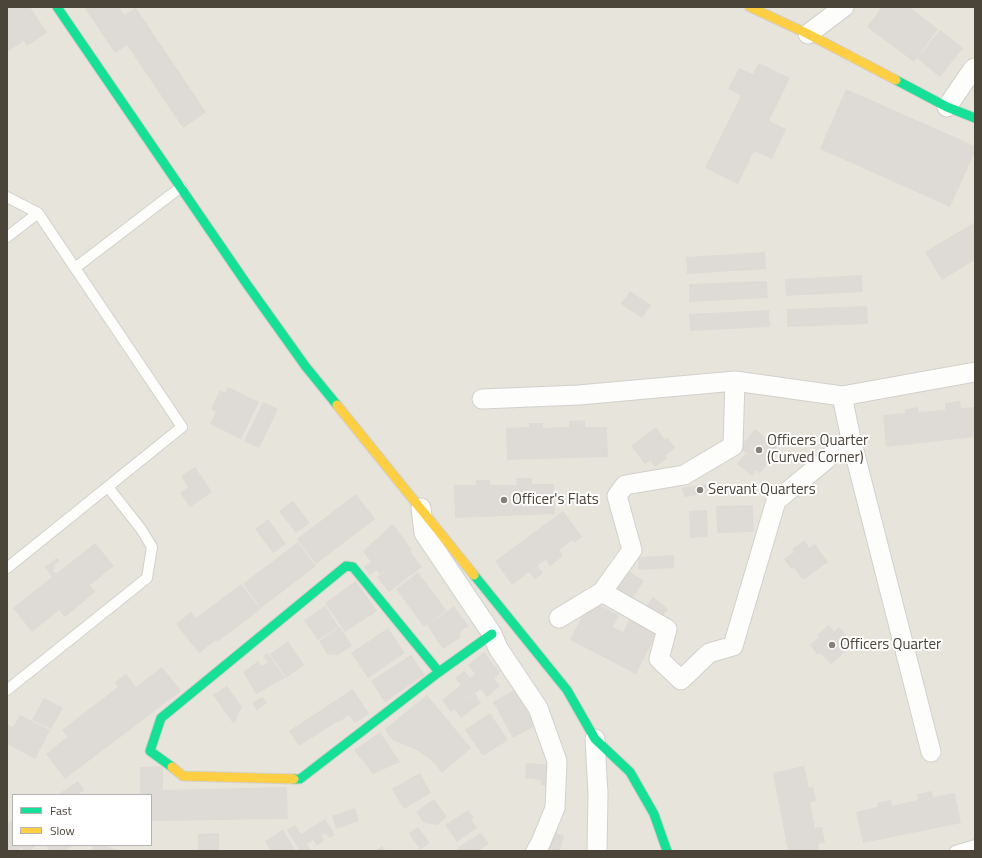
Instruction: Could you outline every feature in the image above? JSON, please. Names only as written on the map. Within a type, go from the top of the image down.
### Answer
[{"type":"street","points":[[57,7],[246,283],[306,367],[567,690],[595,739],[630,772],[654,814],[667,851]]},
{"type":"street","points":[[750,7],[808,34],[947,107],[975,118]]},
{"type":"street","points":[[808,34],[844,7]]},
{"type":"street","points":[[947,107],[975,68]]},
{"type":"street","points":[[482,399],[579,395],[735,381],[842,396],[975,372]]},
{"type":"street","points":[[559,618],[602,592],[632,550],[617,496],[625,485],[684,475],[733,446],[735,381]]},
{"type":"street","points":[[842,396],[851,439],[931,752]]},
{"type":"street","points":[[602,592],[667,629],[659,659],[681,680],[709,653],[733,646],[776,501],[851,439]]},
{"type":"street","points":[[421,508],[424,533],[492,634],[498,648],[538,708],[557,761],[555,808],[536,851]]},
{"type":"street","points":[[439,672],[354,567],[346,566],[161,718],[150,751],[183,776],[300,779],[439,672],[492,634]]},
{"type":"street","points":[[595,739],[598,794],[597,851]]},
{"type":"lane","points":[[75,268],[181,187]]},
{"type":"lane","points":[[7,197],[38,213],[182,427],[7,568]]},
{"type":"lane","points":[[7,237],[38,213]]},
{"type":"lane","points":[[7,690],[147,578],[152,547],[141,529],[108,487]]},
{"type":"lane","points":[[954,851],[975,845]]},
{"type":"shaded area","points":[[7,7],[975,7],[975,851],[7,851]]},
{"type":"building","points":[[7,7],[30,7],[47,33],[27,46],[24,41],[7,52]]},
{"type":"building","points":[[84,7],[119,7],[124,15],[136,8],[206,112],[183,128],[127,45],[115,53]]},
{"type":"building","points":[[882,7],[909,7],[938,29],[914,62],[867,27]]},
{"type":"building","points":[[940,30],[963,48],[940,77],[917,58]]},
{"type":"building","points":[[759,63],[790,78],[769,121],[786,129],[772,159],[754,151],[738,184],[705,168],[741,96],[728,89],[739,68],[753,74]]},
{"type":"building","points":[[846,89],[975,146],[975,152],[950,207],[820,149]]},
{"type":"building","points":[[975,222],[975,260],[942,280],[925,252]]},
{"type":"building","points":[[765,252],[766,269],[687,274],[686,257]]},
{"type":"building","points":[[862,275],[863,292],[786,296],[785,279]]},
{"type":"building","points":[[767,281],[768,298],[689,302],[689,284]]},
{"type":"building","points":[[630,291],[651,305],[642,318],[621,304]]},
{"type":"building","points":[[867,306],[868,324],[787,327],[787,309]]},
{"type":"building","points":[[769,310],[770,327],[690,331],[689,314]]},
{"type":"building","points":[[228,387],[259,402],[241,439],[210,424],[216,412],[211,409],[220,390],[225,393]]},
{"type":"building","points":[[960,401],[961,408],[975,407],[975,437],[886,447],[883,415],[905,413],[905,409],[918,407],[919,412],[945,410],[945,403]]},
{"type":"building","points":[[263,402],[278,409],[259,448],[244,441]]},
{"type":"building","name":"Officer's Flats","points":[[585,420],[585,427],[607,427],[608,457],[507,460],[506,428],[529,427],[529,423],[543,423],[543,428],[569,427],[569,421]]},
{"type":"building","points":[[656,427],[665,440],[668,438],[675,448],[665,456],[667,458],[655,467],[650,460],[645,464],[631,446]]},
{"type":"building","name":"Officers Quarter (Curved Corner)","points":[[755,429],[777,447],[771,455],[773,457],[760,473],[756,470],[752,476],[737,464],[746,453],[739,448]]},
{"type":"building","points":[[195,467],[212,492],[190,507],[180,493],[188,487],[181,476]]},
{"type":"building","name":"Officer's Flats","points":[[516,478],[532,478],[532,484],[554,484],[555,514],[455,518],[454,485],[476,485],[476,480],[490,480],[490,485],[517,485]]},
{"type":"building","name":"Servant Quarters","points":[[716,482],[718,491],[684,497],[682,488]]},
{"type":"building","points":[[356,494],[375,519],[316,564],[297,539]]},
{"type":"building","points":[[293,501],[310,523],[296,533],[279,511]]},
{"type":"building","points":[[753,505],[754,532],[717,533],[716,506]]},
{"type":"building","points":[[707,510],[708,537],[690,538],[689,511]]},
{"type":"building","points":[[563,511],[582,537],[574,543],[572,540],[559,550],[563,556],[550,566],[546,560],[537,566],[543,573],[535,579],[529,572],[512,585],[495,561]]},
{"type":"building","points":[[268,519],[286,544],[273,553],[255,529]]},
{"type":"building","points":[[393,524],[412,550],[410,551],[422,567],[389,592],[377,577],[395,563],[380,574],[377,570],[370,575],[364,567],[371,562],[363,551]]},
{"type":"building","points":[[805,540],[809,548],[815,544],[828,562],[803,580],[794,568],[791,569],[784,559],[794,552],[792,549]]},
{"type":"building","points":[[298,542],[316,566],[261,608],[243,584]]},
{"type":"building","points":[[95,543],[114,566],[90,585],[95,592],[65,617],[59,610],[32,632],[13,608],[52,577],[45,567],[57,558],[60,561],[53,566],[55,568],[53,570],[56,574]]},
{"type":"building","points":[[674,555],[674,568],[638,570],[638,557]]},
{"type":"building","points":[[626,569],[644,581],[628,604],[610,592]]},
{"type":"building","points":[[418,572],[446,610],[424,627],[396,589]]},
{"type":"building","points":[[356,581],[377,611],[345,632],[325,603]]},
{"type":"building","points":[[241,584],[261,609],[217,642],[216,640],[199,653],[176,624],[191,612],[196,618]]},
{"type":"building","points":[[653,597],[668,609],[657,623],[642,611]]},
{"type":"building","points":[[590,600],[619,615],[613,627],[623,632],[631,616],[658,631],[636,674],[570,640]]},
{"type":"building","points":[[325,606],[339,627],[318,640],[304,620]]},
{"type":"building","points":[[454,606],[469,627],[465,628],[460,633],[460,638],[443,649],[427,625]]},
{"type":"building","name":"Officers Quarter","points":[[829,625],[834,632],[839,627],[854,644],[831,664],[820,653],[818,655],[810,645],[819,637],[817,635]]},
{"type":"building","points":[[340,627],[352,646],[338,655],[327,654],[319,641]]},
{"type":"building","points":[[388,628],[405,653],[368,678],[351,653]]},
{"type":"building","points":[[288,641],[304,665],[286,678],[270,654]]},
{"type":"building","points":[[484,652],[500,673],[494,678],[500,686],[487,697],[481,689],[464,701],[475,694],[481,703],[461,718],[454,709],[451,712],[442,700],[461,685],[455,678],[464,671],[470,678],[475,674],[468,665]]},
{"type":"building","points":[[268,653],[285,678],[256,694],[243,672],[258,661],[262,666],[268,662],[263,656]]},
{"type":"building","points":[[411,655],[425,675],[385,702],[371,681]]},
{"type":"building","points":[[162,667],[181,691],[65,779],[46,754],[67,737],[62,730],[118,687],[115,682],[126,674],[136,687]]},
{"type":"building","points":[[227,686],[242,707],[236,721],[233,723],[213,695]]},
{"type":"building","points":[[520,687],[540,723],[513,738],[493,702]]},
{"type":"building","points":[[353,689],[369,714],[355,723],[349,715],[299,746],[289,731]]},
{"type":"building","points":[[427,695],[471,748],[442,773],[430,759],[415,749],[392,740],[385,729]]},
{"type":"building","points":[[262,697],[267,703],[257,710],[252,703]]},
{"type":"building","points":[[44,698],[63,708],[51,729],[32,720]]},
{"type":"building","points":[[490,713],[508,740],[483,756],[465,730]]},
{"type":"building","points":[[20,715],[50,730],[35,759],[7,744],[7,724],[13,727]]},
{"type":"building","points":[[380,732],[400,762],[373,774],[354,750]]},
{"type":"building","points":[[526,763],[550,765],[548,786],[541,785],[541,780],[525,778]]},
{"type":"building","points":[[163,766],[163,790],[287,787],[288,819],[152,821],[152,794],[140,794],[140,767]]},
{"type":"building","points":[[804,766],[809,788],[813,787],[816,801],[810,802],[815,828],[822,827],[825,842],[818,844],[819,851],[788,851],[773,773]]},
{"type":"building","points":[[420,773],[431,793],[404,809],[392,789]]},
{"type":"building","points":[[78,781],[84,790],[78,794],[59,794]]},
{"type":"building","points":[[932,791],[933,797],[955,793],[961,823],[863,843],[856,812],[878,807],[877,803],[891,800],[892,806],[918,800],[917,794]]},
{"type":"building","points":[[434,799],[447,817],[437,825],[424,823],[416,812]]},
{"type":"building","points":[[355,808],[359,821],[336,829],[332,816]]},
{"type":"building","points":[[468,810],[474,818],[471,819],[477,828],[457,842],[445,825]]},
{"type":"building","points":[[325,819],[335,835],[329,838],[326,833],[321,836],[324,841],[317,846],[313,840],[307,844],[311,850],[300,851],[287,830],[295,825],[301,834]]},
{"type":"building","points":[[12,821],[12,846],[36,846],[29,851],[24,851],[22,848],[17,851],[7,851],[7,824]]},
{"type":"building","points":[[418,827],[430,843],[420,850],[409,833]]},
{"type":"building","points":[[283,830],[296,851],[271,851],[265,841]]},
{"type":"building","points":[[551,830],[564,836],[560,851],[542,851]]},
{"type":"building","points":[[219,833],[219,851],[198,851],[198,834]]},
{"type":"building","points":[[481,833],[489,844],[478,851],[459,851],[457,848]]},
{"type":"building","points":[[47,846],[72,846],[65,851],[50,851]]},
{"type":"building","points":[[93,846],[107,846],[120,851],[91,851]]},
{"type":"building","points":[[382,846],[385,851],[375,851]]},
{"type":"traffic: fast","points":[[57,7],[246,283],[306,367],[337,405]]},
{"type":"traffic: fast","points":[[896,80],[947,107],[975,118]]},
{"type":"traffic: fast","points":[[172,767],[150,751],[161,718],[346,566],[353,567],[439,672]]},
{"type":"traffic: fast","points":[[474,575],[567,690],[595,739],[630,772],[654,814],[667,851]]},
{"type":"traffic: fast","points":[[294,779],[300,779],[439,672],[492,634]]},
{"type":"traffic: slow","points":[[750,7],[808,34],[896,80]]},
{"type":"traffic: slow","points":[[337,405],[474,575]]},
{"type":"traffic: slow","points":[[172,767],[183,776],[294,779]]},
{"type":"place","name":"Officers Quarter (Curved Corner)","points":[[759,450]]},
{"type":"place","name":"Servant Quarters","points":[[700,490]]},
{"type":"place","name":"Officer's Flats","points":[[504,500]]},
{"type":"place","name":"Officers Quarter","points":[[832,645]]}]
